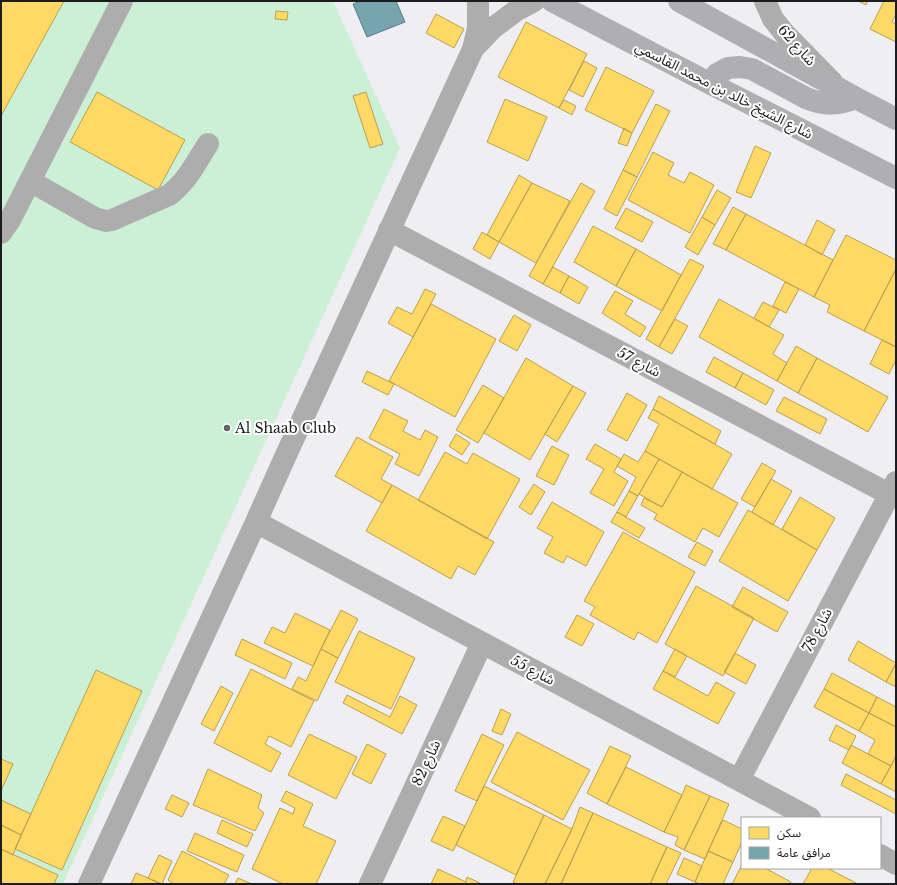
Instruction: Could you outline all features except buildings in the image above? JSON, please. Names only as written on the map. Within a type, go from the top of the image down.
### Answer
[{"type":"main road","name":"شارع الشيخ خالد بن محمد القاسمي","points":[[552,1],[896,178]]},
{"type":"main road","points":[[679,1],[896,119]]},
{"type":"main road","points":[[709,83],[717,74],[728,68],[740,67],[752,69],[815,102],[836,104],[847,102],[856,98]]},
{"type":"street","points":[[4,223],[30,181],[122,1]]},
{"type":"street","points":[[89,884],[472,49],[478,28],[478,1]]},
{"type":"street","points":[[472,49],[493,28],[517,10],[534,1]]},
{"type":"street","name":"شارع 62","points":[[765,1],[785,34],[835,86]]},
{"type":"street","points":[[30,181],[95,218],[106,221],[112,220],[177,190],[208,144]]},
{"type":"street","name":"شارع 57","points":[[389,230],[893,488]]},
{"type":"street","name":"شارع 78","points":[[739,780],[893,488]]},
{"type":"street","name":"شارع 55","points":[[256,522],[808,817]]},
{"type":"street","name":"شارع 82","points":[[370,884],[482,643]]},
{"type":"street","points":[[881,856],[896,864]]},
{"type":"green space","points":[[1,1],[333,1],[400,148],[63,884],[1,884]]},
{"type":"place","name":"Al Shaab Club","points":[[227,428]]}]
